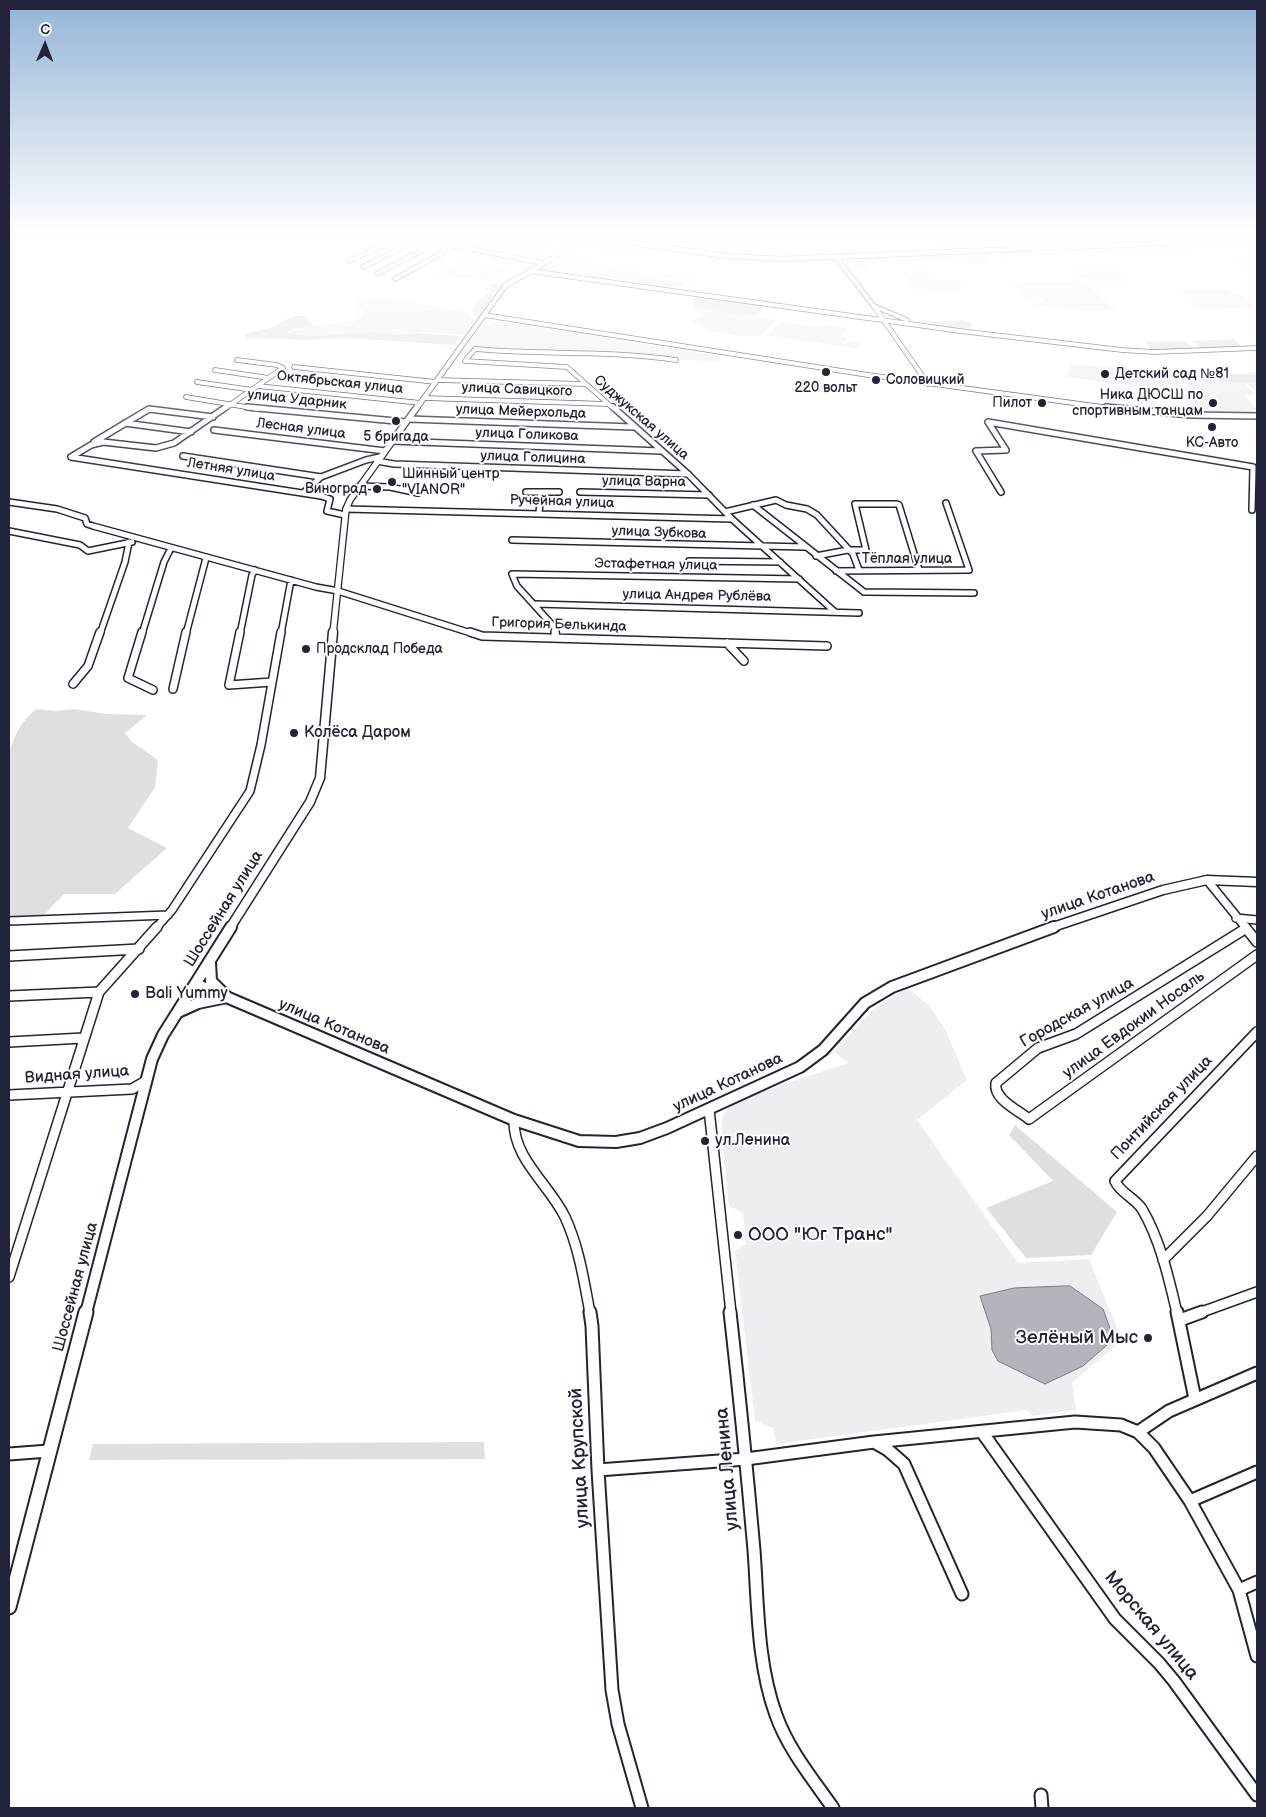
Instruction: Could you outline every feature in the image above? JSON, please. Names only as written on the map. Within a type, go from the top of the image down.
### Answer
[{"type":"street","name":"Шоссейная улица","points":[[9,1607],[146,1081],[163,1036],[310,802],[320,778],[341,550],[346,512],[350,500],[480,321]]},
{"type":"street","points":[[521,321],[928,384],[1172,415],[1257,416]]},
{"type":"street","points":[[883,321],[928,384]]},
{"type":"street","points":[[895,321],[965,332],[1122,350],[1154,352],[1257,348]]},
{"type":"street","points":[[912,321],[926,325]]},
{"type":"street","points":[[461,346],[510,352],[614,355],[676,360]]},
{"type":"street","name":"Суджукская улица","points":[[475,349],[465,362],[564,366],[688,474],[708,495]]},
{"type":"street","points":[[91,445],[113,442],[156,448],[177,441],[282,369],[282,366],[237,360]]},
{"type":"street","points":[[294,367],[437,381],[584,384]]},
{"type":"street","points":[[215,370],[269,378]]},
{"type":"street","points":[[197,382],[253,390]]},
{"type":"street","name":"Октябрьская улица","points":[[258,386],[422,400]]},
{"type":"street","name":"улица Ударник","points":[[186,397],[251,408],[408,420]]},
{"type":"street","name":"улица Савицкого","points":[[422,400],[608,404]]},
{"type":"street","points":[[91,445],[149,409],[213,417]]},
{"type":"street","name":"улица Мейерхольда","points":[[408,420],[633,427]]},
{"type":"street","points":[[1001,492],[976,451],[1006,450],[988,422],[1253,467],[1252,510]]},
{"type":"street","points":[[125,423],[191,432]]},
{"type":"street","name":"Лесная улица","points":[[214,430],[385,451]]},
{"type":"street","name":"улица Голикова","points":[[392,441],[661,451]]},
{"type":"street","name":"Летняя улица","points":[[91,445],[71,457],[303,493],[330,499],[327,510],[346,512]]},
{"type":"street","points":[[182,456],[321,477]]},
{"type":"street","points":[[303,493],[321,477],[366,460],[379,459]]},
{"type":"street","name":"улица Голицина","points":[[379,459],[394,464],[688,474]]},
{"type":"street","points":[[360,486],[390,487],[418,493]]},
{"type":"street","points":[[526,492],[558,492]]},
{"type":"street","points":[[539,513],[541,492]]},
{"type":"street","name":"улица Варна","points":[[580,492],[708,495]]},
{"type":"street","points":[[708,495],[762,547],[836,612]]},
{"type":"street","points":[[725,512],[776,500],[786,505],[807,509],[817,515],[855,557],[859,570]]},
{"type":"street","points":[[9,502],[53,508],[77,515],[85,518],[87,524],[144,542]]},
{"type":"street","name":"Тёплая улица","points":[[836,571],[969,570],[959,536],[946,503]]},
{"type":"street","points":[[816,556],[848,550],[866,549],[855,504],[899,505],[919,570]]},
{"type":"street","points":[[753,505],[864,592],[974,593]]},
{"type":"street","name":"Ручейная улица","points":[[346,512],[362,509],[732,519]]},
{"type":"street","points":[[9,531],[80,545],[88,552],[129,542],[144,542]]},
{"type":"street","name":"улица Зубкова","points":[[512,540],[805,547]]},
{"type":"street","points":[[73,684],[88,666],[125,562],[129,542]]},
{"type":"street","name":"Григория Белькинда","points":[[144,542],[338,591],[482,636],[556,636],[827,646]]},
{"type":"street","points":[[152,690],[128,678],[164,562],[171,548]]},
{"type":"street","points":[[173,689],[194,599],[206,558]]},
{"type":"street","points":[[689,560],[780,562]]},
{"type":"street","points":[[255,570],[252,575],[229,685],[272,682]]},
{"type":"street","name":"Эстафетная улица","points":[[536,604],[517,586],[512,574],[799,579]]},
{"type":"street","points":[[9,1277],[99,992],[168,915],[250,791],[291,580]]},
{"type":"street","points":[[536,604],[555,628],[556,636]]},
{"type":"street","name":"улица Андрея Рублёва","points":[[536,604],[859,613]]},
{"type":"street","points":[[727,643],[744,661]]},
{"type":"street","points":[[1207,880],[1257,942]]},
{"type":"street","name":"улица Котанова","points":[[196,984],[514,1120],[552,1134],[579,1141],[616,1142],[640,1138],[709,1109],[814,1058],[865,1003],[892,987],[1017,940],[1145,896],[1196,881],[1257,882]]},
{"type":"street","points":[[9,921],[168,915]]},
{"type":"street","points":[[1236,918],[1257,920]]},
{"type":"street","name":"Городская улица","points":[[1029,1119],[1000,1096],[995,1089],[996,1083],[1038,1048],[1076,1034],[1245,929]]},
{"type":"street","points":[[9,956],[139,949]]},
{"type":"street","name":"улица Евдокии Носаль","points":[[1029,1119],[1101,1070],[1186,1004],[1257,955]]},
{"type":"street","points":[[210,961],[212,982],[227,997]]},
{"type":"street","points":[[9,996],[99,992]]},
{"type":"street","points":[[177,1012],[198,1002],[227,997]]},
{"type":"street","name":"Понтийская улица","points":[[1163,1260],[1140,1208],[1118,1188],[1115,1181],[1257,1032]]},
{"type":"street","points":[[9,1042],[83,1038]]},
{"type":"street","name":"Видная улица","points":[[9,1095],[132,1089],[146,1081]]},
{"type":"street","name":"улица Ленина","points":[[709,1109],[746,1459],[762,1652],[767,1685],[776,1714],[789,1744],[833,1808]]},
{"type":"street","name":"улица Крупской","points":[[514,1120],[516,1141],[560,1207],[578,1262],[592,1326],[598,1470],[612,1690],[618,1724],[642,1808]]},
{"type":"street","points":[[1195,1399],[1180,1320],[1163,1260],[1207,1216],[1257,1156]]},
{"type":"street","points":[[1180,1320],[1257,1292]]},
{"type":"street","points":[[1138,1432],[1169,1411],[1257,1373]]},
{"type":"street","points":[[598,1470],[746,1459],[874,1442],[1075,1422],[1121,1425],[1138,1432],[1154,1448],[1190,1501],[1239,1590],[1257,1656]]},
{"type":"street","name":"Морская улица","points":[[982,1432],[1115,1619],[1169,1675],[1257,1795]]},
{"type":"street","points":[[874,1442],[888,1450],[904,1464],[962,1594]]},
{"type":"street","points":[[9,1454],[49,1451]]},
{"type":"street","points":[[1190,1501],[1257,1472]]},
{"type":"street","points":[[1239,1590],[1257,1582]]},
{"type":"shaded area","points":[[284,321],[308,321],[314,325],[293,329],[286,333],[315,336],[375,332],[395,335],[417,333],[459,336],[455,345],[346,338],[307,340],[247,338],[244,334],[270,328]]},
{"type":"shaded area","points":[[355,321],[475,322],[466,335],[422,332],[396,335],[373,332],[316,336],[292,333],[293,328]]},
{"type":"shaded area","points":[[496,321],[610,337],[611,342],[654,345],[722,357],[718,361],[461,353],[481,328]]},
{"type":"shaded area","points":[[775,321],[760,336],[735,336],[710,331],[690,322]]},
{"type":"shaded area","points":[[921,321],[972,322],[970,328],[957,329]]},
{"type":"shaded area","points":[[782,322],[816,327],[821,324],[847,328],[841,336],[847,338],[843,343],[837,345],[847,343],[849,341],[861,343],[856,349],[767,335]]},
{"type":"shaded area","points":[[1234,339],[1241,346],[1203,349],[1191,341]]},
{"type":"shaded area","points":[[1185,341],[1193,348],[1153,350],[1145,342]]},
{"type":"shaded area","name":"Детский сад №81","points":[[1072,364],[1139,370],[1147,379],[1177,379],[1178,385],[1135,386],[1066,377]]},
{"type":"shaded area","points":[[1257,372],[1257,393],[1244,383],[1256,394],[1244,395],[1257,409],[1257,413],[1183,413],[1188,391],[1184,376]]},
{"type":"shaded area","points":[[1220,375],[1257,375],[1257,382],[1226,382],[1215,378]]},
{"type":"shaded area","points":[[36,709],[56,711],[75,709],[106,714],[147,715],[125,733],[132,742],[158,760],[155,787],[128,828],[167,848],[115,894],[64,894],[43,916],[9,918],[9,754],[19,729]]},
{"type":"shaded area","points":[[907,988],[929,1005],[945,1029],[967,1080],[917,1120],[1018,1263],[1089,1259],[1122,1340],[1072,1383],[1076,1410],[1032,1416],[1027,1410],[777,1444],[773,1428],[755,1421],[735,1251],[746,1244],[743,1213],[729,1206],[722,1141],[722,1118],[728,1108],[745,1097],[848,1063],[834,1051],[875,1008]]},
{"type":"shaded area","points":[[1015,1125],[1117,1212],[1091,1255],[1026,1258],[986,1208],[1053,1181],[1009,1135]]},
{"type":"shaded area","points":[[1070,1286],[1103,1309],[1114,1339],[1083,1366],[1045,1384],[998,1361],[992,1350],[991,1329],[980,1296],[1014,1288]]},
{"type":"shaded area","points":[[484,1442],[485,1459],[89,1460],[93,1444]]},
{"type":"place","name":"220 вольт","points":[[826,372]]},
{"type":"place","name":"Детский сад №81","points":[[1105,374]]},
{"type":"place","name":"Соловицкий","points":[[876,380]]},
{"type":"place","name":"Пилот","points":[[1042,403]]},
{"type":"place","name":"Ника ДЮСШ по спортивным танцам","points":[[1213,403]]},
{"type":"place","name":"5 бригада","points":[[396,421]]},
{"type":"place","name":"КС-Авто","points":[[1212,427]]},
{"type":"place","name":"Шинный центр \"VIANOR\"","points":[[392,482]]},
{"type":"place","name":"Виноград","points":[[377,489]]},
{"type":"place","name":"Продсклад Победа","points":[[306,649]]},
{"type":"place","name":"Колёса Даром","points":[[294,733]]},
{"type":"place","name":"Bali Yummy","points":[[135,994]]},
{"type":"place","name":"ул.Ленина","points":[[705,1141]]},
{"type":"place","name":"ООО \"Юг Транс\"","points":[[738,1235]]},
{"type":"place","name":"Зелёный Мыс","points":[[1148,1338]]}]
